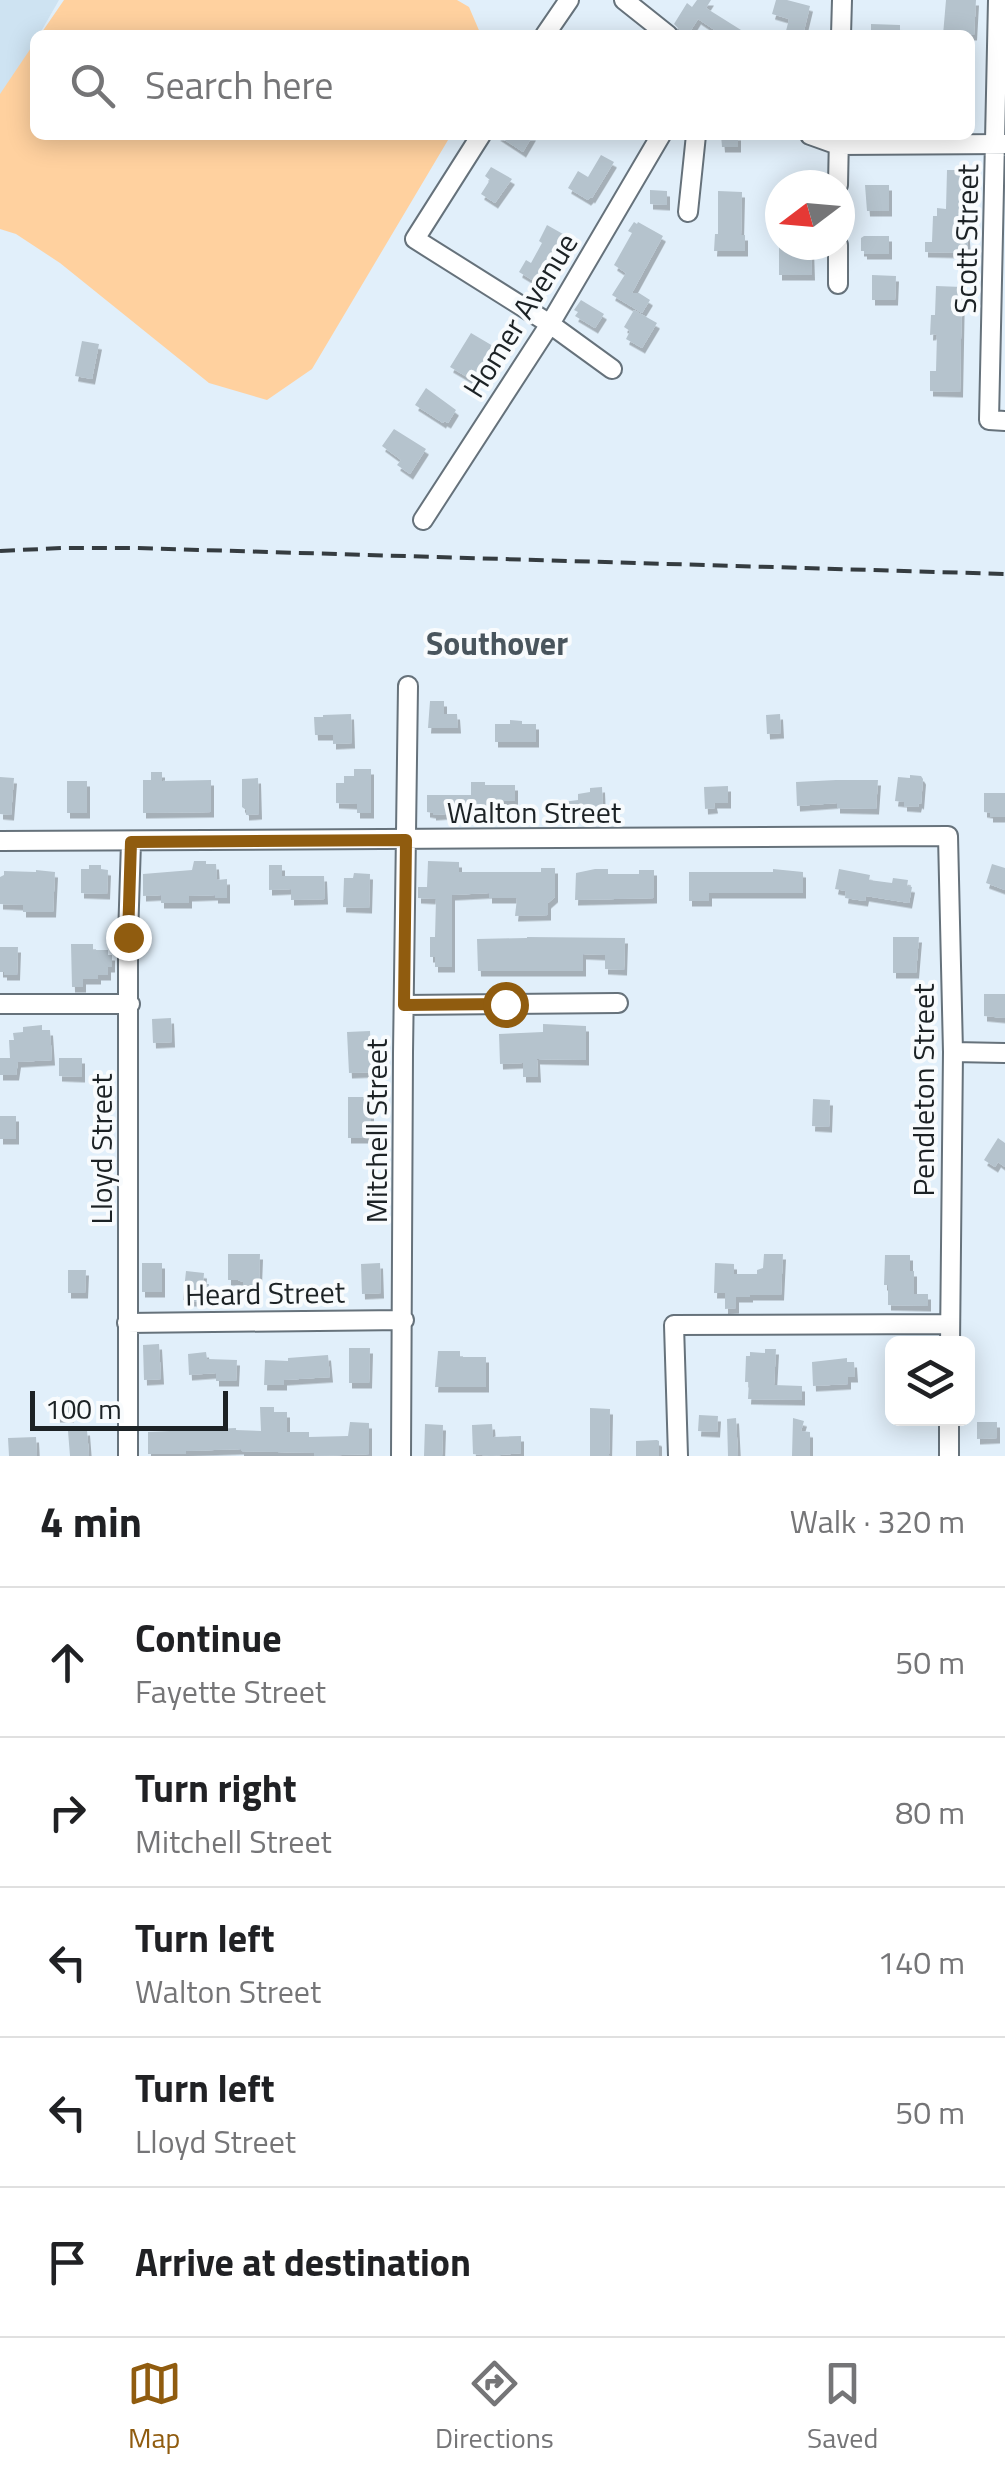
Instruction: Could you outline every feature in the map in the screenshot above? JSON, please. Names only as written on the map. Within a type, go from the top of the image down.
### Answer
[{"type":"street","points":[[548,30],[569,0]]},
{"type":"street","points":[[624,0],[662,30]]},
{"type":"street","points":[[841,30],[842,0]]},
{"type":"street","name":"Scott Street","points":[[997,420],[998,0]]},
{"type":"street","points":[[477,140],[414,239],[550,324],[612,369]]},
{"type":"street","name":"Homer Avenue","points":[[423,520],[550,324],[657,140]]},
{"type":"street","points":[[688,212],[695,140]]},
{"type":"street","points":[[838,170],[838,140],[1000,144]]},
{"type":"street","points":[[838,260],[838,284]]},
{"type":"street","name":"Mitchell Street","points":[[402,1456],[408,686]]},
{"type":"street","name":"Walton Street","points":[[0,842],[948,836]]},
{"type":"street","name":"Pendleton Street","points":[[948,836],[953,1052],[950,1336]]},
{"type":"street","name":"Lloyd Street","points":[[128,1456],[131,842]]},
{"type":"street","points":[[0,1004],[130,1004]]},
{"type":"street","points":[[404,1005],[618,1004]]},
{"type":"street","points":[[953,1052],[1005,1053]]},
{"type":"street","name":"Heard Street","points":[[127,1322],[404,1320]]},
{"type":"street","points":[[678,1456],[674,1324],[950,1324]]},
{"type":"street","points":[[949,1456],[950,1426]]},
{"type":"shaded area","points":[[0,0],[59,0],[42,30],[30,30],[30,51],[0,103]]},
{"type":"shaded area","points":[[64,0],[457,0],[469,7],[479,30],[43,30]]},
{"type":"shaded area","points":[[30,49],[30,140],[448,140],[312,369],[267,400],[209,383],[60,263],[16,234],[0,229],[0,94]]},
{"type":"building","points":[[697,0],[711,0],[706,8],[741,30],[714,30],[698,19],[691,30],[680,30],[674,24],[687,3],[692,7]]},
{"type":"building","points":[[776,0],[810,6],[804,30],[786,30],[789,19],[772,14]]},
{"type":"building","points":[[946,0],[976,0],[974,30],[943,30]]},
{"type":"building","points":[[871,24],[900,25],[900,30],[871,30]]},
{"type":"building","points":[[505,140],[530,140],[523,152]]},
{"type":"building","points":[[721,140],[738,140],[738,147],[722,147]]},
{"type":"building","points":[[601,155],[614,162],[588,200],[568,188],[578,171],[588,177]]},
{"type":"building","points":[[491,167],[512,179],[495,203],[481,194],[490,180],[485,176]]},
{"type":"building","points":[[947,170],[963,170],[968,253],[925,252],[925,242],[932,242],[933,216],[937,216],[937,208],[946,209]]},
{"type":"building","points":[[865,185],[889,185],[889,211],[867,211]]},
{"type":"building","points":[[650,190],[667,191],[667,205],[650,204]]},
{"type":"building","points":[[718,191],[742,192],[741,235],[745,235],[745,251],[714,251]]},
{"type":"building","points":[[634,222],[663,236],[632,293],[650,300],[642,313],[612,295],[626,273],[614,265]]},
{"type":"building","points":[[547,225],[570,238],[542,286],[519,272],[526,260],[531,263]]},
{"type":"building","points":[[864,236],[889,236],[889,254],[864,254]]},
{"type":"building","points":[[779,260],[812,260],[812,275],[779,275]]},
{"type":"building","points":[[872,275],[896,276],[895,300],[872,300]]},
{"type":"building","points":[[936,286],[962,287],[960,392],[930,391],[930,371],[936,371],[937,334],[930,335]]},
{"type":"building","points":[[581,300],[604,314],[595,328],[575,316],[578,312],[574,310]]},
{"type":"building","points":[[634,310],[657,323],[642,348],[626,339],[630,331],[624,327]]},
{"type":"building","points":[[471,333],[493,346],[474,381],[450,367]]},
{"type":"building","points":[[82,341],[99,344],[92,379],[75,376]]},
{"type":"building","points":[[426,388],[456,410],[448,423],[415,405]]},
{"type":"building","points":[[394,429],[426,449],[410,474],[397,465],[401,460],[382,446]]},
{"type":"building","points":[[430,701],[444,701],[444,714],[457,714],[458,728],[428,728]]},
{"type":"building","points":[[351,714],[352,743],[333,744],[333,735],[315,735],[314,717]]},
{"type":"building","points":[[780,714],[781,733],[767,734],[766,715]]},
{"type":"building","points":[[510,720],[536,724],[536,742],[495,742],[495,724],[510,724]]},
{"type":"building","points":[[354,769],[371,769],[371,813],[357,813],[357,804],[336,803],[336,783],[344,783],[344,776],[354,776]]},
{"type":"building","points":[[151,772],[162,772],[162,781],[211,780],[211,812],[143,813],[143,780],[151,780]]},
{"type":"building","points":[[0,777],[14,778],[11,815],[0,814]]},
{"type":"building","points":[[898,777],[923,779],[918,807],[895,801]]},
{"type":"building","points":[[258,778],[259,814],[246,815],[242,807],[242,779]]},
{"type":"building","points":[[878,780],[876,809],[837,808],[837,803],[797,806],[796,782]]},
{"type":"building","points":[[67,781],[87,781],[87,813],[67,813]]},
{"type":"building","points":[[471,782],[515,785],[515,801],[502,801],[502,810],[459,806],[459,813],[427,812],[427,795],[471,795]]},
{"type":"building","points":[[728,786],[728,803],[714,803],[715,808],[705,809],[704,787]]},
{"type":"building","points":[[602,787],[603,811],[556,811],[555,803],[578,800],[578,794]]},
{"type":"building","points":[[984,793],[1005,793],[1005,817],[990,817],[990,813],[984,812]]},
{"type":"building","points":[[194,861],[216,864],[217,880],[227,879],[227,898],[189,896],[189,903],[161,903],[161,895],[143,896],[143,874],[192,870]]},
{"type":"building","points":[[428,861],[459,862],[459,872],[541,872],[541,868],[555,868],[555,897],[548,903],[548,915],[515,916],[517,898],[489,898],[489,893],[452,895],[452,967],[435,967],[435,957],[430,957],[430,937],[435,937],[436,899],[418,898],[418,887],[427,887]]},
{"type":"building","points":[[992,864],[1005,868],[1005,890],[986,883]]},
{"type":"building","points":[[89,865],[101,865],[101,869],[108,870],[107,894],[81,893],[81,869],[89,869]]},
{"type":"building","points":[[269,865],[282,865],[282,876],[324,876],[325,899],[291,900],[291,889],[269,890]]},
{"type":"building","points":[[608,869],[608,874],[654,870],[654,898],[575,900],[576,873]]},
{"type":"building","points":[[839,869],[870,875],[869,880],[908,880],[907,886],[912,887],[909,903],[866,896],[865,901],[845,898],[846,891],[835,889]]},
{"type":"building","points":[[4,871],[55,872],[53,912],[23,912],[23,905],[0,904],[0,877]]},
{"type":"building","points":[[689,872],[803,872],[803,893],[709,893],[709,901],[689,901]]},
{"type":"building","points":[[354,873],[370,874],[369,908],[343,907],[344,878],[353,878]]},
{"type":"building","points":[[893,937],[919,937],[916,973],[893,973]]},
{"type":"building","points":[[625,938],[624,970],[605,969],[605,955],[583,954],[583,971],[478,971],[477,939]]},
{"type":"building","points":[[71,944],[93,944],[93,950],[108,950],[112,967],[108,967],[108,975],[83,979],[83,987],[72,987]]},
{"type":"building","points":[[0,947],[18,947],[17,975],[0,972]]},
{"type":"building","points":[[984,994],[1005,994],[1005,1018],[984,1016]]},
{"type":"building","points":[[171,1018],[172,1042],[153,1043],[152,1019]]},
{"type":"building","points":[[543,1024],[586,1026],[586,1060],[537,1059],[538,1077],[523,1077],[523,1063],[500,1064],[499,1034],[543,1032]]},
{"type":"building","points":[[42,1025],[42,1030],[50,1030],[52,1060],[18,1062],[16,1075],[0,1075],[0,1058],[10,1058],[9,1040],[14,1040],[13,1033],[23,1032],[23,1027]]},
{"type":"building","points":[[370,1031],[372,1072],[349,1073],[347,1032]]},
{"type":"building","points":[[59,1058],[82,1058],[82,1077],[59,1076]]},
{"type":"building","points":[[348,1097],[371,1097],[371,1138],[348,1138]]},
{"type":"building","points":[[813,1099],[830,1100],[829,1127],[812,1126]]},
{"type":"building","points":[[0,1116],[16,1116],[16,1139],[0,1139]]},
{"type":"building","points":[[998,1138],[1005,1143],[1005,1167],[998,1162],[995,1167],[984,1160]]},
{"type":"building","points":[[228,1254],[260,1254],[257,1285],[228,1280]]},
{"type":"building","points":[[764,1254],[783,1254],[781,1295],[736,1297],[736,1308],[725,1309],[725,1293],[714,1293],[715,1263],[734,1264],[734,1274],[757,1274],[763,1268]]},
{"type":"building","points":[[885,1255],[910,1255],[914,1294],[928,1294],[928,1306],[888,1305]]},
{"type":"building","points":[[142,1263],[162,1263],[162,1292],[142,1292]]},
{"type":"building","points":[[380,1263],[381,1293],[362,1294],[361,1264]]},
{"type":"building","points":[[68,1270],[86,1270],[85,1293],[68,1293]]},
{"type":"building","points":[[186,1271],[204,1273],[203,1284],[209,1284],[208,1300],[183,1300]]},
{"type":"building","points":[[159,1344],[161,1379],[144,1380],[143,1345]]},
{"type":"building","points":[[349,1348],[370,1348],[369,1383],[349,1383]]},
{"type":"building","points":[[765,1349],[776,1349],[774,1385],[802,1386],[802,1400],[748,1399],[746,1356],[750,1352],[765,1353]]},
{"type":"building","points":[[438,1351],[460,1351],[460,1357],[486,1357],[486,1387],[435,1387]]},
{"type":"building","points":[[206,1352],[207,1359],[237,1360],[236,1381],[216,1381],[216,1373],[189,1375],[188,1354]]},
{"type":"building","points":[[328,1355],[330,1377],[264,1385],[265,1360]]},
{"type":"building","points":[[847,1358],[847,1362],[854,1362],[855,1377],[848,1377],[848,1384],[813,1386],[812,1362]]},
{"type":"building","points":[[55,1405],[72,1405],[71,1417],[55,1417]]},
{"type":"building","points":[[260,1407],[287,1412],[287,1432],[309,1432],[309,1437],[348,1436],[350,1422],[369,1423],[369,1454],[314,1456],[241,1449],[148,1454],[148,1432],[236,1428],[261,1431]]},
{"type":"building","points":[[590,1408],[610,1409],[609,1456],[590,1456]]},
{"type":"building","points":[[699,1415],[718,1416],[717,1432],[698,1431]]},
{"type":"building","points":[[736,1418],[738,1456],[728,1456],[727,1419]]},
{"type":"building","points":[[793,1418],[804,1421],[801,1431],[810,1432],[810,1456],[792,1456]]},
{"type":"building","points":[[977,1422],[997,1422],[997,1438],[977,1439]]},
{"type":"building","points":[[425,1424],[443,1425],[442,1456],[424,1456]]},
{"type":"building","points":[[492,1424],[493,1437],[521,1436],[521,1453],[473,1454],[472,1425]]},
{"type":"building","points":[[87,1430],[89,1456],[70,1456],[68,1431]]},
{"type":"building","points":[[36,1437],[37,1456],[9,1456],[8,1438]]},
{"type":"building","points":[[657,1440],[659,1456],[636,1456],[636,1441]]},
{"type":"railway","points":[[0,551],[134,548],[1005,574]]},
{"type":"district","name":"Southover","points":[[497,643]]},
{"type":"route","points":[[128,937],[131,842],[406,840],[404,1005],[505,1004]]}]
